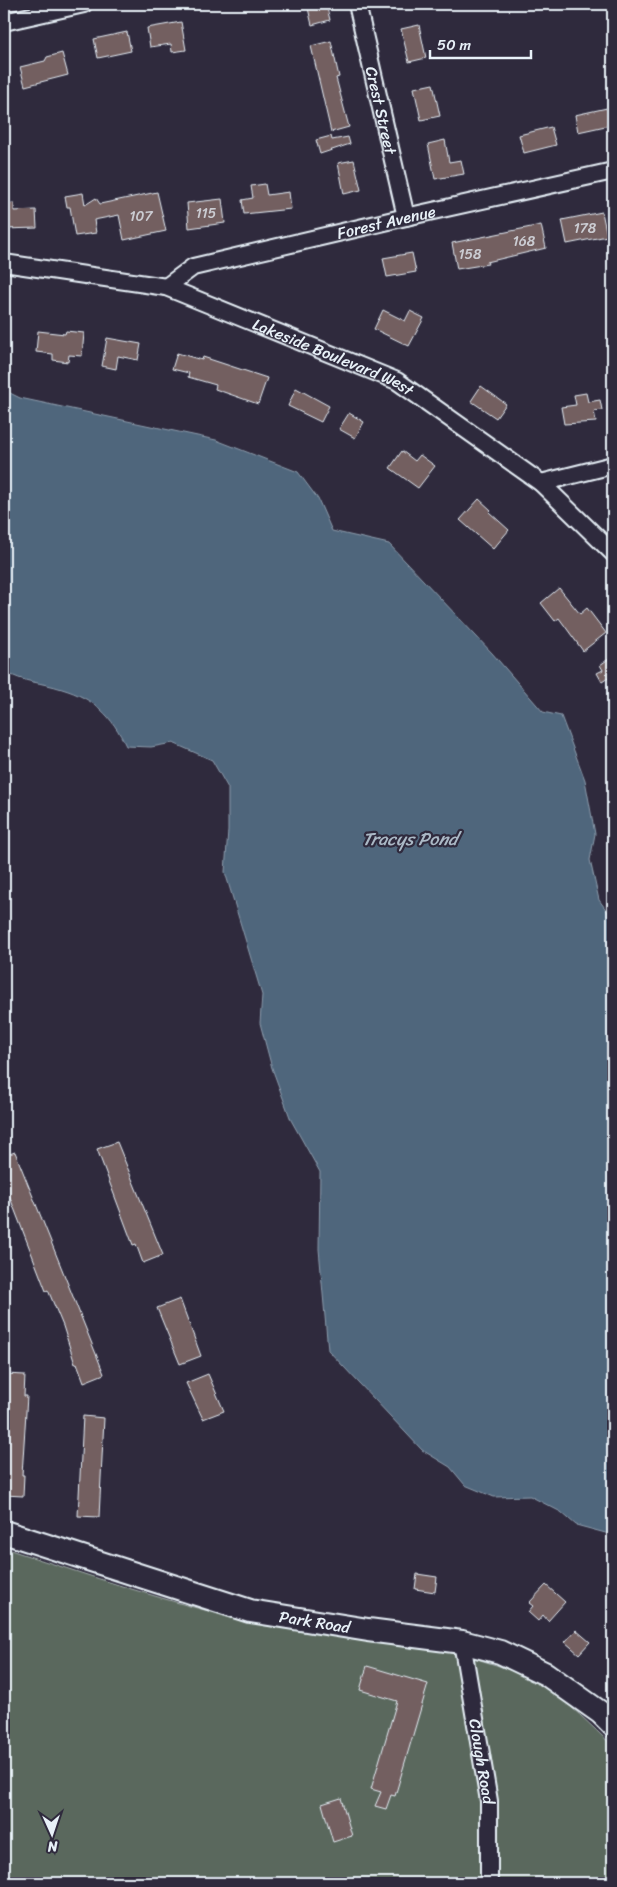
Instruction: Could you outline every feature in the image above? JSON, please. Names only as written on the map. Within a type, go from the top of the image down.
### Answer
[{"type":"main road","name":"Park Road","points":[[4,1532],[250,1611],[368,1630],[462,1642],[500,1652],[546,1674],[601,1713],[613,1724]]},
{"type":"street","points":[[4,22],[84,4]]},
{"type":"street","name":"Crest Street","points":[[357,4],[406,217]]},
{"type":"street","name":"Forest Avenue","points":[[166,287],[193,268],[406,217],[613,171]]},
{"type":"street","name":"Lakeside Boulevard West","points":[[4,263],[166,287],[397,381],[541,483],[613,553]]},
{"type":"street","points":[[541,483],[613,465]]},
{"type":"street","name":"Clough Road","points":[[462,1642],[465,1669],[489,1801],[489,1883]]},
{"type":"green space","points":[[4,1548],[193,1607],[258,1623],[292,1629],[443,1651],[479,1660],[513,1672],[544,1687],[571,1707],[613,1746],[613,1883],[4,1883]]},
{"type":"water","name":"Tracys Pond","points":[[4,390],[20,398],[216,440],[298,472],[318,499],[332,531],[389,544],[492,653],[543,712],[561,716],[585,780],[595,834],[590,860],[599,900],[613,919],[613,1535],[576,1525],[561,1512],[530,1496],[494,1497],[465,1485],[450,1467],[422,1450],[328,1350],[319,1249],[320,1172],[291,1120],[272,1068],[260,1023],[262,995],[225,872],[228,788],[212,760],[173,743],[151,747],[126,746],[121,735],[108,717],[84,698],[62,689],[19,678],[4,671]]},
{"type":"building","points":[[307,4],[326,4],[330,20],[312,25]]},
{"type":"building","points":[[181,22],[186,50],[172,52],[171,44],[150,47],[147,28]]},
{"type":"building","points":[[419,25],[426,58],[409,62],[401,29]]},
{"type":"building","points":[[127,32],[131,51],[98,58],[94,39]]},
{"type":"building","points":[[331,41],[339,77],[336,78],[349,127],[331,132],[311,46]]},
{"type":"building","points":[[62,53],[68,75],[25,86],[20,67],[45,61],[47,57]]},
{"type":"building","points":[[433,84],[440,116],[421,120],[414,88]]},
{"type":"building","points":[[607,108],[610,125],[578,132],[575,115]]},
{"type":"building","points":[[551,127],[556,145],[524,153],[519,135]]},
{"type":"building","points":[[331,136],[332,140],[348,137],[350,144],[320,154],[316,140]]},
{"type":"building","points":[[445,140],[449,162],[461,160],[464,174],[435,179],[428,144]]},
{"type":"building","points":[[354,160],[361,190],[344,194],[338,163]]},
{"type":"building","points":[[265,184],[267,195],[289,192],[291,209],[244,214],[242,200],[253,198],[251,186]]},
{"type":"building","points":[[157,192],[166,231],[124,240],[119,215],[94,220],[96,233],[75,236],[70,207],[67,207],[65,196],[83,193],[85,205],[96,198],[100,204]]},
{"type":"building","points":[[222,199],[225,223],[189,228],[187,203]]},
{"type":"building","points":[[14,203],[14,211],[36,210],[37,228],[4,229],[4,204]]},
{"type":"building","points":[[602,212],[607,236],[567,244],[562,220]]},
{"type":"building","points":[[541,225],[546,248],[487,262],[488,264],[457,269],[452,243]]},
{"type":"building","points":[[412,253],[416,272],[387,277],[383,258]]},
{"type":"building","points":[[383,310],[405,321],[410,311],[424,318],[409,346],[374,329]]},
{"type":"building","points":[[38,331],[65,334],[66,331],[84,333],[82,356],[69,355],[68,362],[53,360],[53,354],[36,352]]},
{"type":"building","points":[[107,338],[141,344],[138,360],[118,356],[116,369],[102,366]]},
{"type":"building","points":[[177,353],[202,360],[203,357],[267,378],[258,404],[215,389],[216,385],[188,377],[189,373],[172,369]]},
{"type":"building","points":[[481,386],[506,404],[496,418],[471,401]]},
{"type":"building","points":[[296,388],[329,406],[321,422],[288,406]]},
{"type":"building","points":[[586,393],[588,402],[600,400],[602,410],[594,411],[596,422],[564,424],[561,407],[576,405],[574,395]]},
{"type":"building","points":[[349,413],[364,422],[355,438],[339,429]]},
{"type":"building","points":[[402,451],[415,461],[420,455],[435,466],[418,488],[390,468]]},
{"type":"building","points":[[479,499],[491,510],[489,512],[509,530],[493,549],[460,520]]},
{"type":"building","points":[[559,588],[580,614],[587,608],[606,633],[583,651],[559,618],[555,621],[541,603]]},
{"type":"building","points":[[613,656],[613,686],[608,678],[602,682],[597,673],[603,670],[600,665]]},
{"type":"building","points":[[117,1142],[163,1255],[143,1263],[136,1244],[133,1245],[97,1149]]},
{"type":"building","points":[[15,1152],[104,1374],[84,1382],[77,1363],[75,1364],[63,1326],[48,1290],[46,1291],[4,1182],[4,1156]]},
{"type":"building","points":[[180,1299],[201,1356],[180,1364],[157,1308]]},
{"type":"building","points":[[5,1374],[25,1375],[24,1396],[27,1396],[22,1475],[24,1475],[23,1496],[4,1495]]},
{"type":"building","points":[[208,1374],[224,1411],[203,1419],[186,1383]]},
{"type":"building","points":[[83,1416],[104,1418],[99,1517],[78,1516]]},
{"type":"building","points":[[417,1574],[437,1577],[435,1592],[415,1589]]},
{"type":"building","points":[[546,1585],[565,1602],[548,1621],[543,1615],[538,1621],[528,1612],[533,1606],[529,1603]]},
{"type":"building","points":[[576,1630],[590,1642],[579,1654],[565,1642]]},
{"type":"building","points":[[367,1666],[428,1684],[395,1796],[391,1795],[386,1809],[375,1806],[381,1792],[371,1789],[397,1701],[360,1690]]},
{"type":"building","points":[[341,1798],[352,1836],[333,1842],[322,1804]]}]
